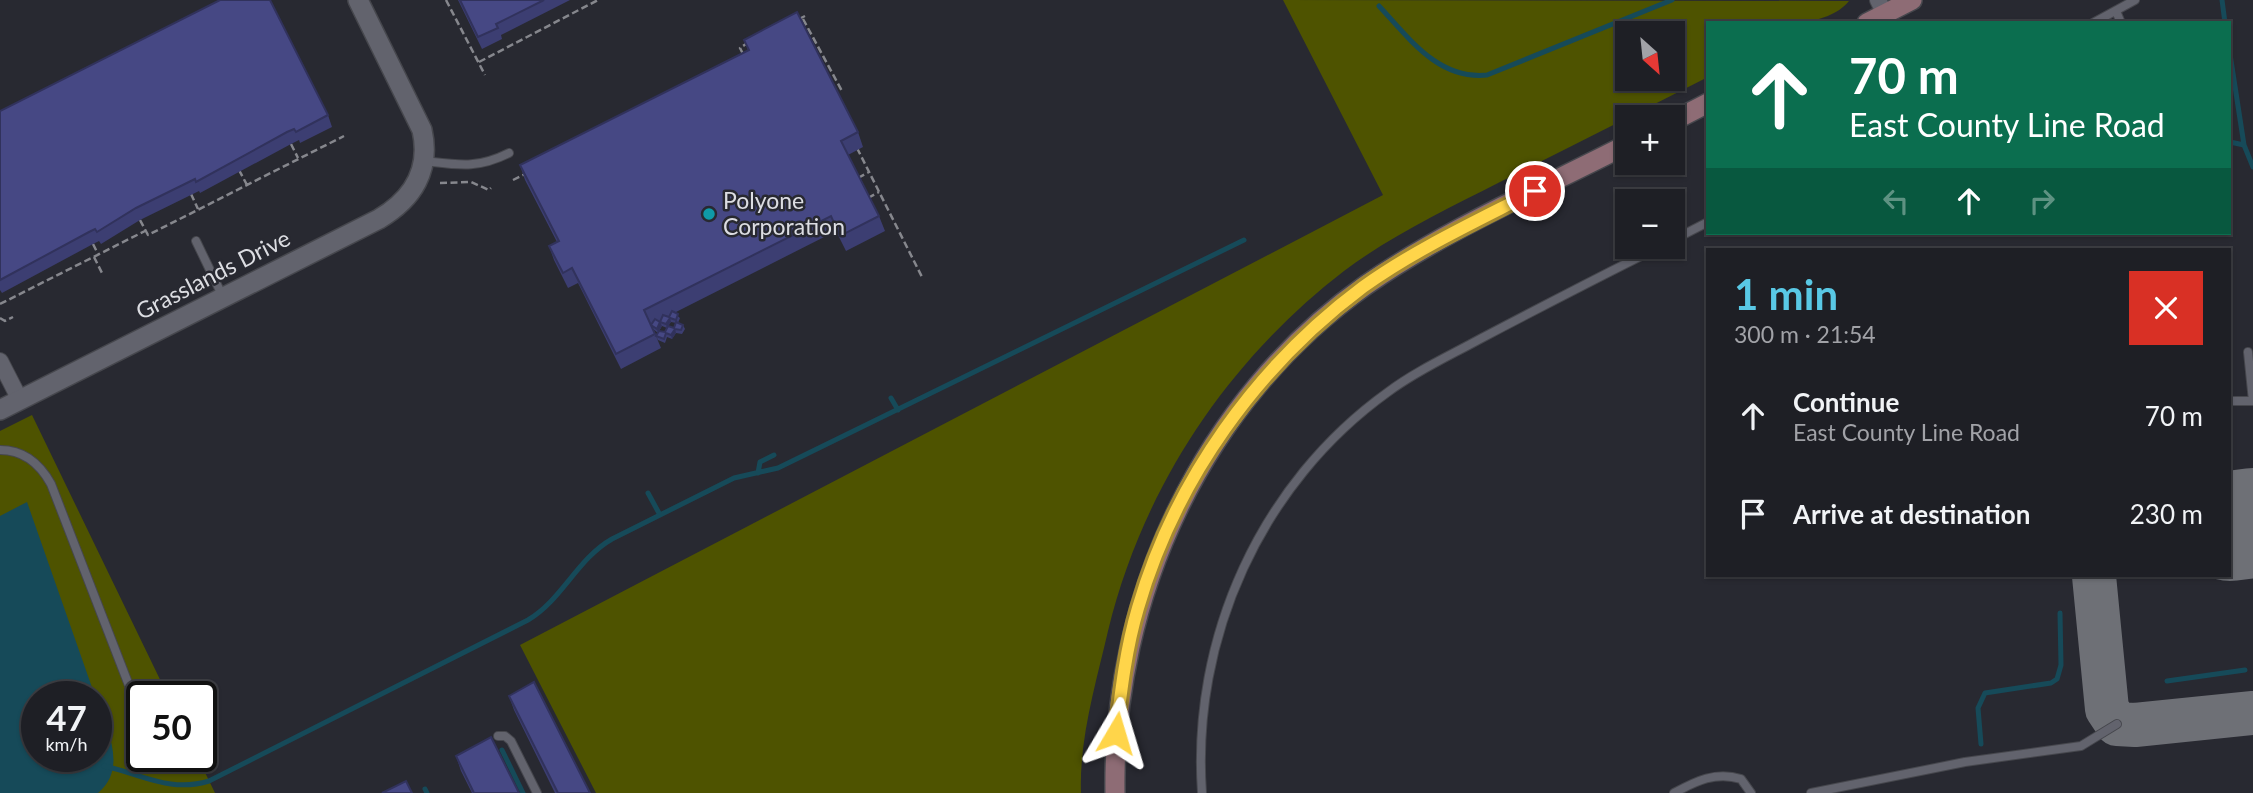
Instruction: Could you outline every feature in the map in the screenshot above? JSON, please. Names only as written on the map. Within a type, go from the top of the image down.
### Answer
[{"type":"main road","points":[[1869,21],[1881,7],[1912,0]]},
{"type":"main road","points":[[1685,115],[1706,104]]},
{"type":"main road","points":[[1115,793],[1116,733],[1124,673],[1138,606],[1183,497],[1228,424],[1284,357],[1365,286],[1418,252],[1615,151]]},
{"type":"street","points":[[358,0],[419,121],[425,160]]},
{"type":"street","name":"Grasslands Drive","points":[[0,410],[391,212],[413,191],[425,160]]},
{"type":"street","points":[[0,360],[20,400]]},
{"type":"lane","points":[[2097,21],[2135,0]]},
{"type":"lane","points":[[2116,11],[2120,21]]},
{"type":"lane","points":[[425,160],[472,166],[491,162],[509,153]]},
{"type":"lane","points":[[1685,234],[1706,223]]},
{"type":"lane","points":[[196,241],[223,297]]},
{"type":"lane","points":[[1202,793],[1203,722],[1210,667],[1217,638],[1242,569],[1274,512],[1301,475],[1345,428],[1400,383],[1636,259]]},
{"type":"lane","points":[[2231,401],[2253,401],[2248,352]]},
{"type":"lane","points":[[0,450],[24,455],[36,463],[51,484],[127,681]]},
{"type":"lane","points":[[1811,793],[1965,762],[2081,746],[2117,724]]},
{"type":"lane","points":[[498,737],[505,736],[511,741],[537,793]]},
{"type":"lane","points":[[1675,793],[1704,778],[1719,775],[1741,779],[1751,793]]},
{"type":"path","points":[[446,0],[485,75]]},
{"type":"path","points":[[479,62],[598,0]]},
{"type":"path","points":[[796,19],[804,18],[842,91]]},
{"type":"path","points":[[749,43],[740,48],[745,57],[753,51]]},
{"type":"path","points":[[141,220],[148,235],[344,136]]},
{"type":"path","points":[[291,144],[299,158]]},
{"type":"path","points":[[857,148],[922,278]]},
{"type":"path","points":[[513,180],[536,168]]},
{"type":"path","points":[[239,170],[247,185]]},
{"type":"path","points":[[858,178],[869,172]]},
{"type":"path","points":[[440,183],[471,182],[489,190],[491,188]]},
{"type":"path","points":[[868,198],[879,192]]},
{"type":"path","points":[[191,194],[198,209]]},
{"type":"path","points":[[0,304],[145,231]]},
{"type":"path","points":[[93,244],[98,254]]},
{"type":"path","points":[[94,257],[103,275]]},
{"type":"path","points":[[40,270],[46,281]]},
{"type":"path","points":[[0,318],[5,321],[13,317]]},
{"type":"shaded area","points":[[1283,0],[1849,1],[1837,11],[1808,21],[1706,21],[1706,78],[1685,89],[1685,21],[1615,21],[1615,91],[1680,91],[1653,105],[1615,105],[1615,124],[1400,234],[1344,271],[1302,306],[1263,345],[1227,386],[1195,431],[1167,478],[1143,527],[1123,578],[1094,691],[1083,752],[1081,793],[596,793],[520,645],[1383,195]]},
{"type":"shaded area","points":[[32,415],[161,681],[126,681],[126,772],[205,772],[215,793],[0,793],[0,431]]},
{"type":"water","points":[[27,502],[90,681],[21,681],[21,772],[112,772],[98,793],[0,793],[0,516]]},
{"type":"building","points":[[220,0],[270,0],[328,115],[296,132],[294,129],[287,132],[196,182],[195,179],[136,208],[97,232],[95,229],[0,280],[0,111]]},
{"type":"building","points":[[460,0],[544,0],[496,24],[498,28],[478,37]]},
{"type":"building","name":"Polyone Corporation","points":[[797,12],[858,132],[841,141],[879,216],[840,236],[831,216],[644,310],[655,334],[616,354],[572,268],[563,273],[549,246],[559,241],[520,165],[749,50],[744,40]]},
{"type":"building","points":[[672,311],[678,314],[676,320],[670,318],[666,324],[660,322],[663,315],[669,317]]},
{"type":"building","points":[[655,319],[660,322],[657,329],[651,325]]},
{"type":"building","points":[[676,322],[683,325],[681,330],[675,329],[671,335],[666,333],[664,339],[656,336],[659,331],[665,332],[668,326],[674,328]]},
{"type":"building","points":[[534,682],[590,793],[558,793],[509,696]]},
{"type":"building","points":[[491,737],[519,793],[474,793],[456,756]]},
{"type":"building","points":[[406,781],[412,793],[382,793]]},
{"type":"waterway","points":[[1379,6],[1413,43],[1439,64],[1470,75],[1487,75],[1672,0]]},
{"type":"waterway","points":[[2222,0],[2225,21]]},
{"type":"waterway","points":[[2231,60],[2244,145],[2253,167]]},
{"type":"waterway","points":[[2231,142],[2244,145]]},
{"type":"waterway","points":[[112,768],[169,784],[209,781],[528,620],[551,602],[589,557],[612,539],[734,478],[778,468],[1244,240]]},
{"type":"waterway","points":[[891,398],[898,410]]},
{"type":"waterway","points":[[758,473],[760,462],[774,455]]},
{"type":"waterway","points":[[648,493],[660,515]]},
{"type":"waterway","points":[[1981,744],[1978,708],[1985,693],[2051,683],[2057,679],[2061,665],[2060,613]]},
{"type":"waterway","points":[[2167,681],[2245,670]]},
{"type":"waterway","points":[[502,750],[523,793]]},
{"type":"waterway","points":[[425,789],[427,793]]},
{"type":"taxiway","points":[[2094,577],[2107,709],[2117,724],[2135,725],[2253,713]]},
{"type":"runway","points":[[2231,526],[2253,523]]},
{"type":"place","name":"Polyone Corporation","points":[[709,214]]},
{"type":"route","points":[[1116,733],[1129,640],[1160,545],[1183,497],[1228,424],[1284,357],[1340,305],[1365,286],[1418,252],[1535,191]]}]
